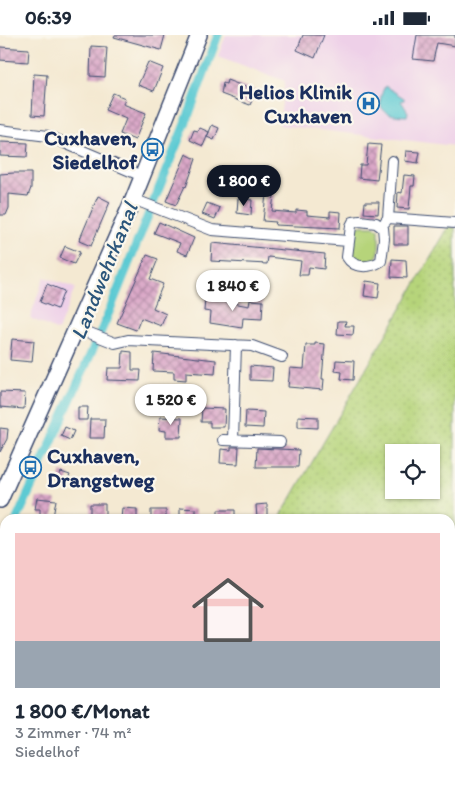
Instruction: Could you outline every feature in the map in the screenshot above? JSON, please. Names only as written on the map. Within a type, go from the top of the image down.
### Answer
[{"type":"main road","points":[[0,500],[78,328],[139,202],[142,176],[199,35]]},
{"type":"street","points":[[0,130],[48,136],[142,176]]},
{"type":"street","points":[[392,161],[385,221],[383,255],[381,261],[375,265],[362,266],[350,261],[347,257],[348,241],[353,222],[385,221],[455,223]]},
{"type":"street","points":[[139,202],[212,230],[348,241]]},
{"type":"street","points":[[78,328],[116,343],[128,340],[252,346],[282,357]]},
{"type":"street","points":[[236,345],[228,440],[280,442]]},
{"type":"shaded area","name":"Helios Klinik Cuxhaven","points":[[226,35],[455,35],[455,146],[279,125],[285,81],[218,56]]},
{"type":"shaded area","points":[[44,277],[75,288],[58,331],[30,318]]},
{"type":"green space","points":[[360,226],[373,226],[379,230],[379,252],[374,262],[356,259],[351,254],[355,230]]},
{"type":"green space","points":[[449,226],[455,227],[455,514],[282,514]]},
{"type":"water","points":[[385,86],[404,98],[401,101],[408,112],[407,116],[392,114],[383,109],[380,100]]},
{"type":"building","points":[[115,35],[165,35],[161,50],[114,37]]},
{"type":"building","points":[[303,35],[324,35],[315,58],[297,50]]},
{"type":"building","points":[[417,35],[455,35],[455,46],[437,43],[433,61],[413,59]]},
{"type":"building","points":[[91,46],[107,47],[105,77],[90,76]]},
{"type":"building","points":[[0,47],[29,49],[28,62],[0,60]]},
{"type":"building","points":[[148,62],[163,68],[154,91],[138,85]]},
{"type":"building","points":[[34,74],[47,75],[44,116],[32,115]]},
{"type":"building","points":[[227,80],[256,91],[250,105],[221,94],[223,83],[226,84]]},
{"type":"building","points":[[113,93],[125,98],[123,104],[146,113],[135,140],[120,134],[126,119],[105,110]]},
{"type":"building","points":[[212,125],[219,128],[214,140],[207,137]]},
{"type":"building","points":[[200,128],[209,132],[203,146],[190,140],[194,130],[198,131]]},
{"type":"building","points":[[0,142],[28,143],[27,157],[0,156]]},
{"type":"building","points":[[368,144],[381,145],[377,180],[359,178],[360,165],[366,165]]},
{"type":"building","points":[[406,151],[420,152],[418,163],[405,161]]},
{"type":"building","points":[[186,154],[196,159],[186,187],[176,205],[166,201]]},
{"type":"building","points":[[31,173],[31,188],[28,196],[9,194],[9,208],[6,215],[0,215],[0,174]]},
{"type":"building","points":[[404,175],[415,176],[414,186],[411,186],[409,209],[397,208],[398,192],[402,193]]},
{"type":"building","points":[[266,194],[274,195],[272,211],[296,213],[296,210],[307,211],[307,215],[330,217],[330,211],[341,212],[340,228],[275,225],[276,222],[263,221]]},
{"type":"building","points":[[98,196],[110,202],[91,246],[79,241]]},
{"type":"building","points":[[238,198],[252,200],[251,215],[237,213]]},
{"type":"building","points":[[365,202],[379,202],[378,214],[364,213]]},
{"type":"building","points":[[207,203],[220,208],[215,219],[202,214]]},
{"type":"building","points":[[159,222],[194,238],[187,255],[177,251],[180,243],[154,233]]},
{"type":"building","points":[[394,226],[408,226],[408,244],[394,244]]},
{"type":"building","points":[[212,243],[325,254],[324,269],[309,267],[308,275],[299,275],[301,261],[268,257],[267,264],[211,261]]},
{"type":"building","points":[[65,246],[80,252],[74,264],[60,258]]},
{"type":"building","points":[[147,255],[158,259],[150,279],[163,284],[153,308],[166,314],[161,326],[141,318],[136,330],[117,323]]},
{"type":"building","points":[[392,259],[406,260],[407,278],[391,277]]},
{"type":"building","points":[[366,281],[380,283],[378,298],[364,296]]},
{"type":"building","points":[[47,284],[64,291],[57,309],[40,302]]},
{"type":"building","points":[[205,298],[249,306],[250,300],[263,301],[262,319],[243,318],[242,328],[210,323],[211,312],[204,311]]},
{"type":"building","points":[[338,321],[346,321],[345,326],[354,326],[353,335],[337,334]]},
{"type":"building","points":[[12,339],[34,341],[32,362],[10,360]]},
{"type":"building","points":[[315,343],[325,344],[323,390],[288,387],[290,368],[304,369],[306,345],[315,345]]},
{"type":"building","points":[[123,351],[132,352],[132,370],[141,370],[140,381],[107,380],[108,368],[122,368]]},
{"type":"building","points":[[154,353],[216,360],[215,374],[186,372],[186,380],[174,379],[174,372],[153,371]]},
{"type":"building","points":[[336,360],[354,361],[353,380],[341,379],[342,372],[335,371]]},
{"type":"building","points":[[250,366],[273,368],[272,381],[250,380]]},
{"type":"building","points":[[0,392],[25,393],[24,409],[0,407]]},
{"type":"building","points":[[78,407],[88,407],[87,420],[78,420]]},
{"type":"building","points":[[202,408],[225,409],[224,427],[210,427],[210,422],[201,422]]},
{"type":"building","points":[[246,411],[264,412],[263,428],[245,427]]},
{"type":"building","points":[[298,416],[318,417],[318,428],[298,427]]},
{"type":"building","points":[[160,417],[182,418],[181,437],[166,437],[166,431],[159,430]]},
{"type":"building","points":[[90,419],[105,419],[104,438],[89,438]]},
{"type":"building","points":[[65,427],[74,431],[70,440],[61,436]]},
{"type":"building","points":[[0,428],[8,429],[7,439],[0,452]]},
{"type":"building","points":[[231,447],[239,447],[238,464],[220,463],[221,449],[231,450]]},
{"type":"building","points":[[257,448],[299,450],[298,467],[256,467]]},
{"type":"building","points":[[61,472],[70,475],[66,485],[57,482]]},
{"type":"building","points":[[37,498],[56,500],[54,514],[40,514],[40,509],[35,509]]},
{"type":"building","points":[[90,504],[105,504],[105,514],[90,514]]},
{"type":"building","points":[[267,504],[267,514],[257,514],[256,505]]},
{"type":"building","points":[[122,508],[137,509],[137,514],[121,514]]},
{"type":"building","points":[[180,508],[196,509],[196,514],[180,514]]},
{"type":"building","points":[[151,510],[166,510],[166,514],[151,514]]},
{"type":"building","points":[[218,510],[235,510],[235,514],[218,514]]},
{"type":"waterway","name":"Landwehrkanal","points":[[19,514],[105,322],[189,114],[218,35]]},
{"type":"place","name":"Helios Klinik Cuxhaven","points":[[368,103]]},
{"type":"place","name":"Cuxhaven, Siedelhof","points":[[153,149]]},
{"type":"place","name":"Cuxhaven, Drangstweg","points":[[31,467]]}]
